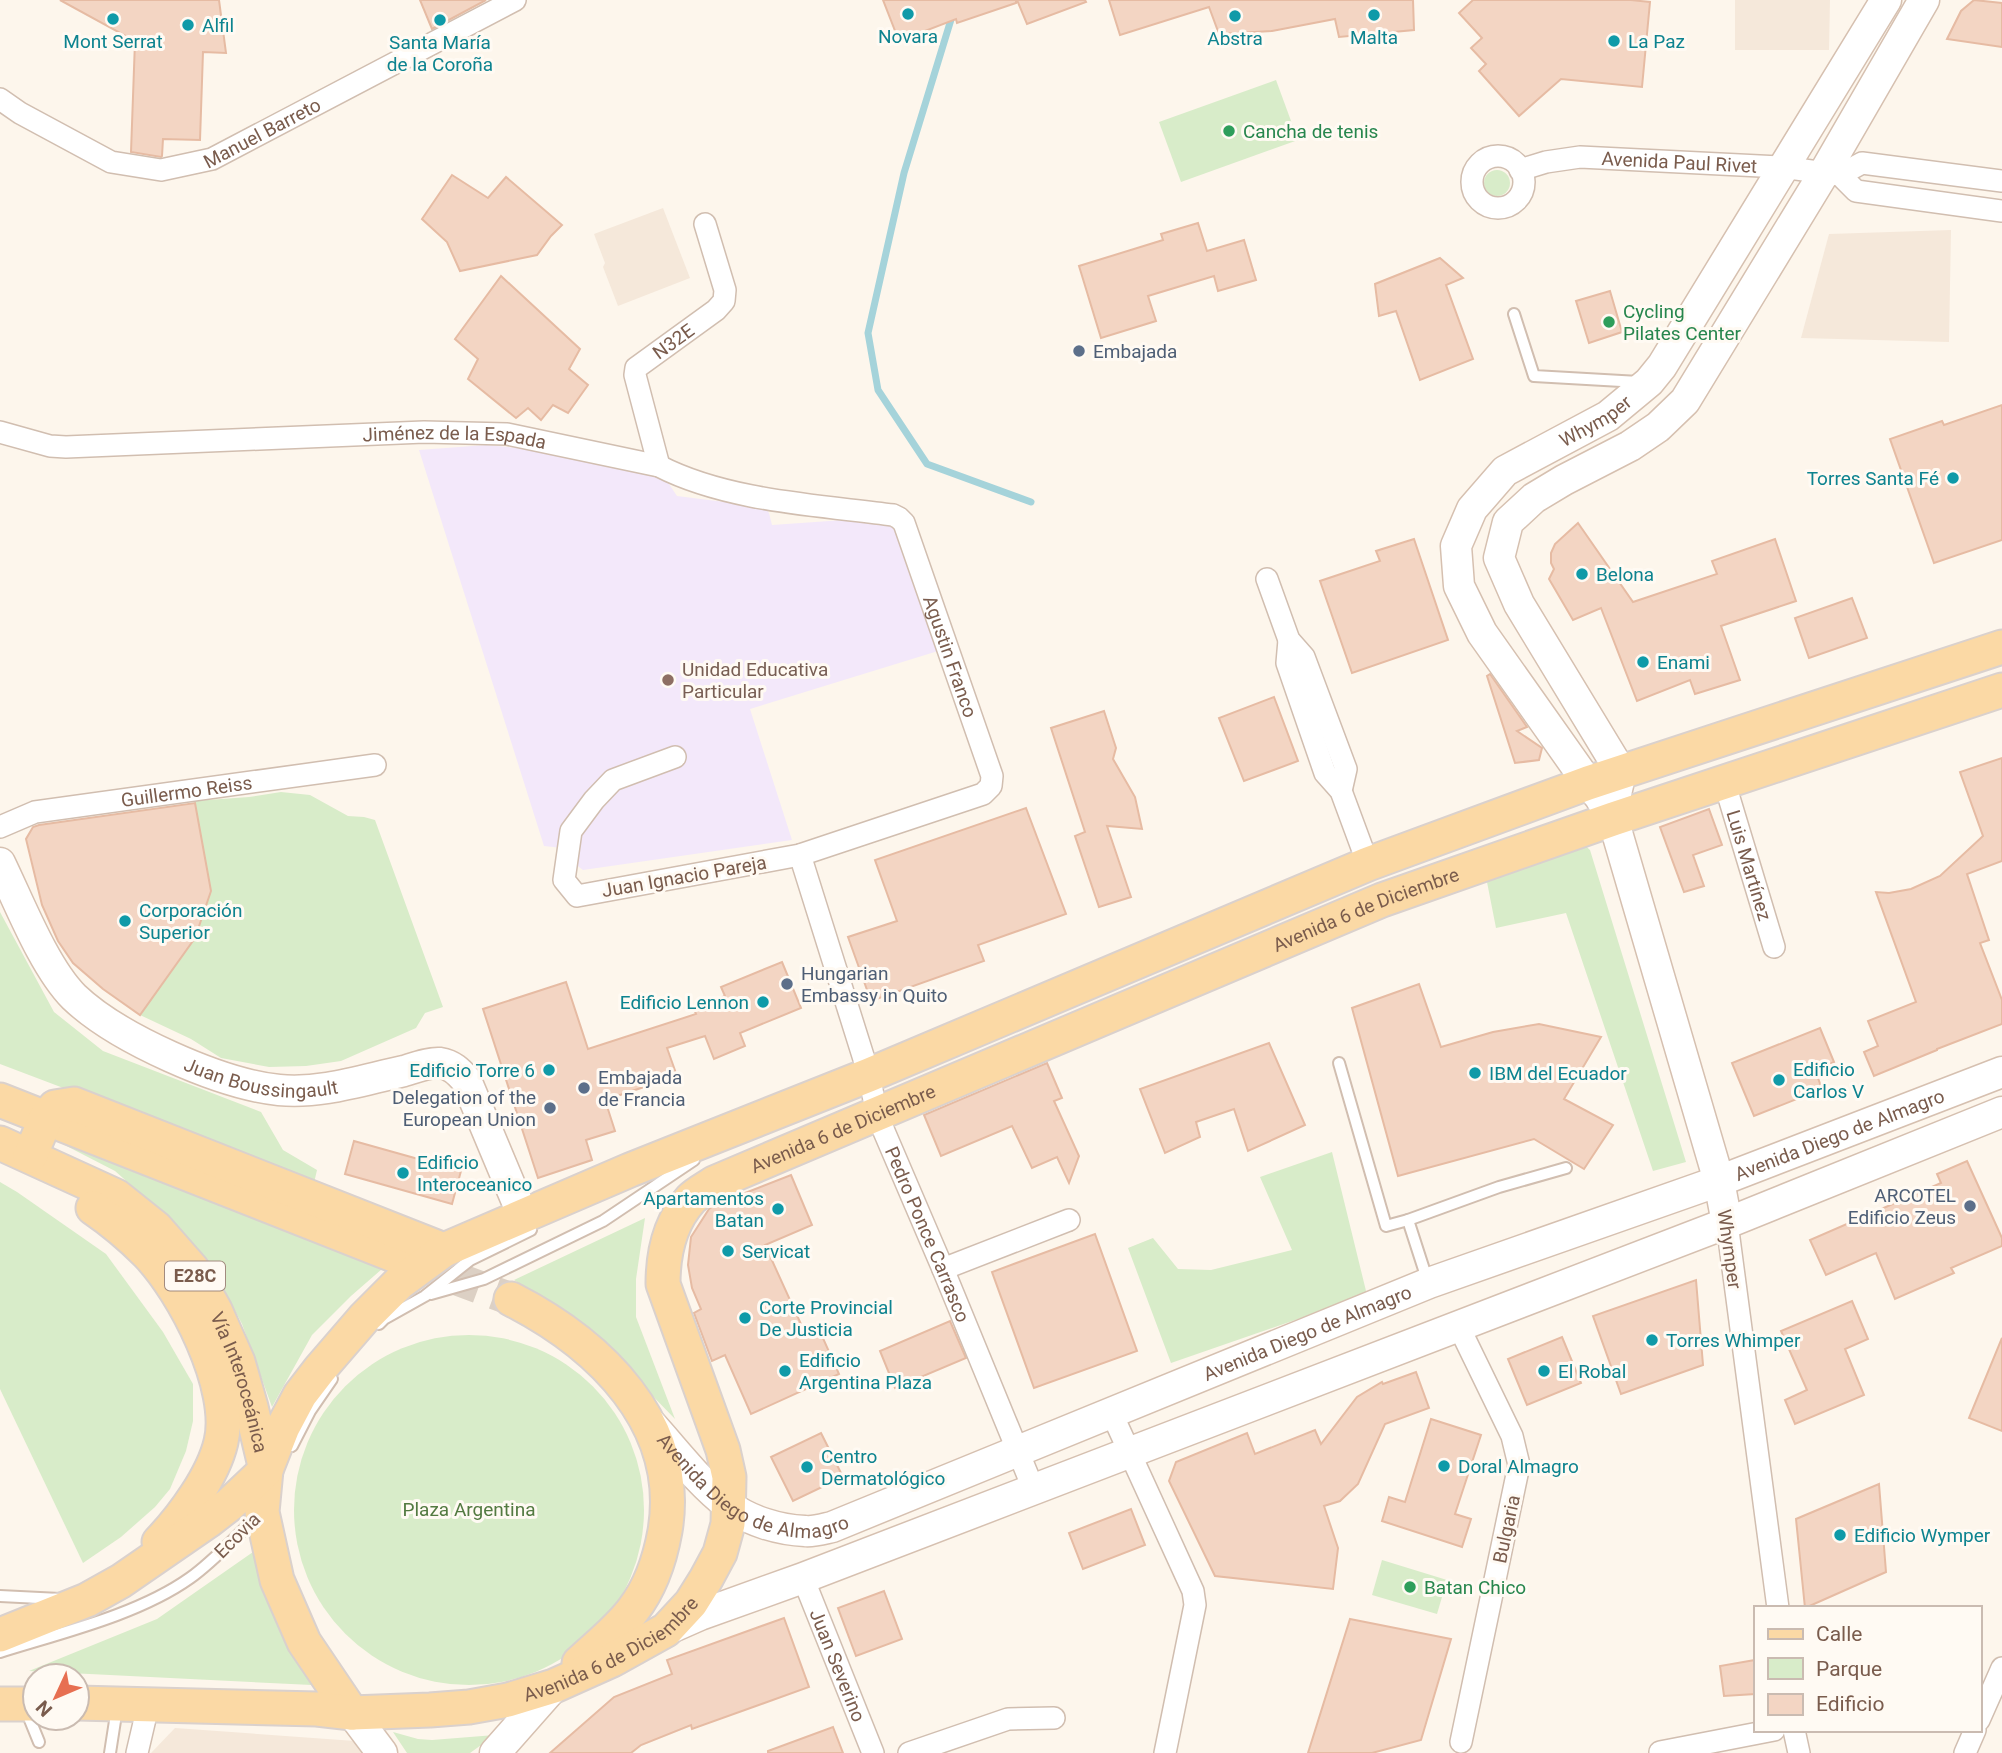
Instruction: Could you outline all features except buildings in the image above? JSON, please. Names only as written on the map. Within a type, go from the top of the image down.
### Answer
[{"type":"main road","name":"Whymper","points":[[1607,792],[1482,633],[1459,586],[1456,545],[1472,509],[1505,471],[1608,416],[1649,382],[1662,366],[1886,0]]},
{"type":"main road","name":"Whymper","points":[[1727,1223],[1718,1181],[1607,792],[1499,558],[1508,522],[1534,498],[1640,440],[1685,401],[1832,174],[1924,0]]},
{"type":"main road","name":"Avenida 6 de Diciembre","points":[[91,1704],[317,1709],[352,1713],[469,1707],[508,1700],[554,1686],[611,1660],[666,1630],[691,1603],[706,1579],[720,1553],[728,1524],[729,1477],[723,1450],[663,1284],[667,1241],[691,1198],[872,1092],[1368,864],[1607,792],[2002,647]]},
{"type":"main road","name":"Avenida 6 de Diciembre","points":[[0,1635],[87,1601],[121,1581],[208,1521],[277,1467],[283,1427],[300,1395],[320,1369],[399,1283],[444,1250],[534,1219],[630,1170],[872,1092],[1382,900],[1607,792],[1724,781],[2002,690]]},
{"type":"main road","name":"Juan Boussingault","points":[[0,863],[41,947],[56,974],[73,996],[105,1023],[188,1063],[237,1082],[278,1090],[307,1091],[334,1088],[438,1063],[456,1068],[466,1080],[534,1219]]},
{"type":"main road","name":"Avenida Diego de Almagro","points":[[648,1420],[728,1505],[748,1517],[806,1531],[832,1527],[1429,1283],[1718,1181],[2002,1072]]},
{"type":"main road","points":[[0,1100],[401,1258]]},
{"type":"main road","points":[[121,1581],[178,1522],[205,1482],[221,1443],[223,1404],[209,1359],[184,1304],[148,1254],[110,1219],[15,1154],[55,1107],[74,1104],[444,1250]]},
{"type":"main road","name":"Avenida Diego de Almagro","points":[[666,1630],[1727,1223],[2002,1112]]},
{"type":"main road","name":"Vía Interoceánica","points":[[0,1143],[15,1154],[116,1196],[156,1228],[192,1269],[215,1310],[238,1362],[277,1467],[262,1512],[277,1580],[310,1652],[352,1713]]},
{"type":"main road","points":[[495,1753],[554,1686],[618,1627],[633,1609],[646,1588],[659,1557],[667,1517],[668,1487],[662,1458],[648,1420],[629,1393],[593,1353],[559,1326],[510,1299]]},
{"type":"main road","points":[[352,1713],[382,1753]]},
{"type":"street","name":"Manuel Barreto","points":[[0,99],[20,113],[111,162],[161,170],[212,159],[515,0]]},
{"type":"street","name":"Avenida Paul Rivet","points":[[1520,170],[1546,162],[1580,157],[1782,167],[1832,174],[1856,191],[2002,211]]},
{"type":"street","name":"Avenida Paul Rivet","points":[[1832,174],[1861,163],[2002,181]]},
{"type":"street","name":"N32E","points":[[659,466],[635,375],[636,368],[716,310],[724,301],[726,290],[705,225]]},
{"type":"street","name":"Jiménez de la Espada","points":[[0,432],[50,446],[66,447],[425,432],[507,434],[659,466],[705,486],[899,518]]},
{"type":"street","name":"Agustin Franco","points":[[899,518],[904,523],[992,776],[991,786],[983,794]]},
{"type":"street","points":[[1267,579],[1289,639],[1287,663],[1325,773],[1341,791],[1368,864]]},
{"type":"street","name":"Juan Ignacio Pareja","points":[[676,757],[613,780],[571,831],[564,880],[577,896],[800,855],[983,794]]},
{"type":"street","name":"Guillermo Reiss","points":[[0,827],[35,812],[375,765]]},
{"type":"street","name":"Luis Martínez","points":[[1724,781],[1774,947]]},
{"type":"street","name":"Pedro Ponce Carrasco","points":[[800,855],[872,1092],[1033,1489]]},
{"type":"street","points":[[943,1269],[1069,1220]]},
{"type":"street","name":"Whymper","points":[[1727,1223],[1778,1606]]},
{"type":"street","name":"Bulgaria","points":[[1458,1325],[1512,1436],[1519,1465],[1461,1742]]},
{"type":"street","points":[[1112,1414],[1193,1591],[1195,1605],[1165,1753]]},
{"type":"street","name":"Juan Severino","points":[[803,1578],[873,1753]]},
{"type":"street","points":[[1981,1715],[2002,1668]]},
{"type":"street","points":[[133,1706],[137,1753]]},
{"type":"street","points":[[909,1753],[1008,1719],[1055,1718]]},
{"type":"street","points":[[1660,1752],[1764,1732]]},
{"type":"street","points":[[1794,1732],[1799,1753]]},
{"type":"street","points":[[1965,1753],[1974,1732]]},
{"type":"lane","points":[[1514,314],[1534,376],[1649,382]]},
{"type":"lane","points":[[1339,1063],[1386,1226],[1499,1187],[1566,1168]]},
{"type":"lane","points":[[645,1179],[706,1155]]},
{"type":"lane","points":[[425,1296],[484,1279],[534,1256],[603,1221],[694,1160]]},
{"type":"lane","points":[[375,1328],[384,1319],[425,1296],[470,1260],[534,1219]]},
{"type":"lane","points":[[1408,1220],[1429,1283]]},
{"type":"lane","points":[[277,1467],[310,1411],[336,1374]]},
{"type":"lane","name":"Ecovia","points":[[0,1652],[133,1609],[167,1592],[191,1578],[262,1512]]},
{"type":"lane","points":[[0,1596],[87,1601]]},
{"type":"lane","points":[[20,1704],[39,1742]]},
{"type":"lane","points":[[110,1753],[133,1706]]},
{"type":"shaded area","points":[[1735,0],[1830,0],[1829,50],[1735,50]]},
{"type":"shaded area","points":[[663,208],[690,278],[618,306],[594,234]]},
{"type":"shaded area","points":[[1951,230],[1949,342],[1801,338],[1829,234]]},
{"type":"shaded area","name":"Unidad Educativa Particular","points":[[486,445],[577,454],[665,478],[677,496],[765,507],[772,525],[887,517],[893,519],[938,651],[750,709],[792,840],[583,870],[575,864],[572,849],[544,846],[419,450]]},
{"type":"shaded area","points":[[175,1728],[355,1741],[364,1753],[151,1753]]},
{"type":"green space","name":"Cancha de tenis","points":[[1276,80],[1298,140],[1181,182],[1159,122]]},
{"type":"green space","points":[[1497,170],[1506,174],[1510,183],[1506,192],[1497,196],[1488,192],[1484,183],[1488,174]]},
{"type":"green space","points":[[281,792],[310,795],[348,816],[375,820],[443,1007],[425,1013],[416,1028],[341,1061],[269,1067],[221,1058],[191,1039],[140,1015],[195,938],[211,891],[194,801]]},
{"type":"green space","points":[[1578,839],[1590,850],[1686,1162],[1653,1171],[1566,913],[1496,928],[1486,877]]},
{"type":"green space","points":[[0,912],[54,1012],[103,1051],[261,1112],[283,1150],[317,1170],[314,1183],[0,1064]]},
{"type":"green space","points":[[60,1134],[382,1269],[312,1335],[272,1407],[242,1324],[214,1271],[174,1223],[115,1171],[51,1138]]},
{"type":"green space","points":[[1332,1152],[1367,1295],[1171,1363],[1128,1248],[1153,1238],[1178,1269],[1211,1270],[1292,1250],[1260,1177]]},
{"type":"green space","points":[[0,1182],[106,1254],[163,1332],[193,1384],[193,1421],[186,1451],[170,1489],[155,1507],[121,1537],[83,1563],[0,1389]]},
{"type":"green space","points":[[645,1218],[636,1279],[636,1317],[675,1419],[586,1327],[514,1280]]},
{"type":"green space","name":"Plaza Argentina","points":[[469,1335],[503,1338],[536,1348],[566,1365],[593,1386],[614,1413],[631,1443],[641,1476],[644,1510],[641,1544],[631,1577],[614,1607],[593,1634],[566,1655],[536,1672],[503,1682],[469,1685],[435,1682],[402,1672],[372,1655],[345,1634],[324,1607],[307,1577],[297,1544],[294,1510],[297,1476],[307,1443],[324,1413],[345,1386],[372,1365],[402,1348],[435,1338]]},
{"type":"green space","points":[[253,1552],[312,1685],[91,1674],[91,1662],[51,1662],[157,1619]]},
{"type":"green space","name":"Batan Chico","points":[[1382,1560],[1447,1580],[1437,1614],[1372,1595]]},
{"type":"green space","points":[[393,1732],[432,1740],[495,1735],[470,1753],[407,1753]]},
{"type":"waterway","points":[[957,0],[904,173],[868,333],[878,390],[927,464],[1031,502]]},
{"type":"tunnel","points":[[401,1258],[511,1299]]},
{"type":"place","name":"Novara","points":[[908,14]]},
{"type":"place","name":"Malta","points":[[1374,15]]},
{"type":"place","name":"Abstra","points":[[1235,16]]},
{"type":"place","name":"Mont Serrat","points":[[113,19]]},
{"type":"place","name":"Santa María de la Coroña","points":[[440,20]]},
{"type":"place","name":"Alfil","points":[[188,25]]},
{"type":"place","name":"La Paz","points":[[1614,41]]},
{"type":"place","name":"Cancha de tenis","points":[[1229,131]]},
{"type":"place","name":"Cycling Pilates Center","points":[[1609,322]]},
{"type":"place","name":"Embajada","points":[[1079,351]]},
{"type":"place","name":"Torres Santa Fé","points":[[1953,478]]},
{"type":"place","name":"Belona","points":[[1582,574]]},
{"type":"place","name":"Enami","points":[[1643,662]]},
{"type":"place","name":"Unidad Educativa Particular","points":[[668,680]]},
{"type":"place","name":"Corporación Superior","points":[[125,921]]},
{"type":"place","name":"Hungarian Embassy in Quito","points":[[787,984]]},
{"type":"place","name":"Edificio Lennon","points":[[763,1002]]},
{"type":"place","name":"Edificio Torre 6","points":[[549,1070]]},
{"type":"place","name":"IBM del Ecuador","points":[[1475,1073]]},
{"type":"place","name":"Edificio Carlos V","points":[[1779,1080]]},
{"type":"place","name":"Embajada de Francia","points":[[584,1088]]},
{"type":"place","name":"Delegation of the European Union","points":[[550,1108]]},
{"type":"place","name":"Edificio Interoceanico","points":[[403,1173]]},
{"type":"place","name":"ARCOTEL Edificio Zeus","points":[[1970,1206]]},
{"type":"place","name":"Apartamentos Batan","points":[[778,1209]]},
{"type":"place","name":"Servicat","points":[[728,1251]]},
{"type":"place","name":"Corte Provincial De Justicia","points":[[745,1318]]},
{"type":"place","name":"Torres Whimper","points":[[1652,1340]]},
{"type":"place","name":"Edificio Argentina Plaza","points":[[785,1371]]},
{"type":"place","name":"El Robal","points":[[1544,1371]]},
{"type":"place","name":"Doral Almagro","points":[[1444,1466]]},
{"type":"place","name":"Centro Dermatológico","points":[[807,1467]]},
{"type":"place","name":"Edificio Wymper","points":[[1840,1535]]},
{"type":"place","name":"Batan Chico","points":[[1410,1587]]}]
